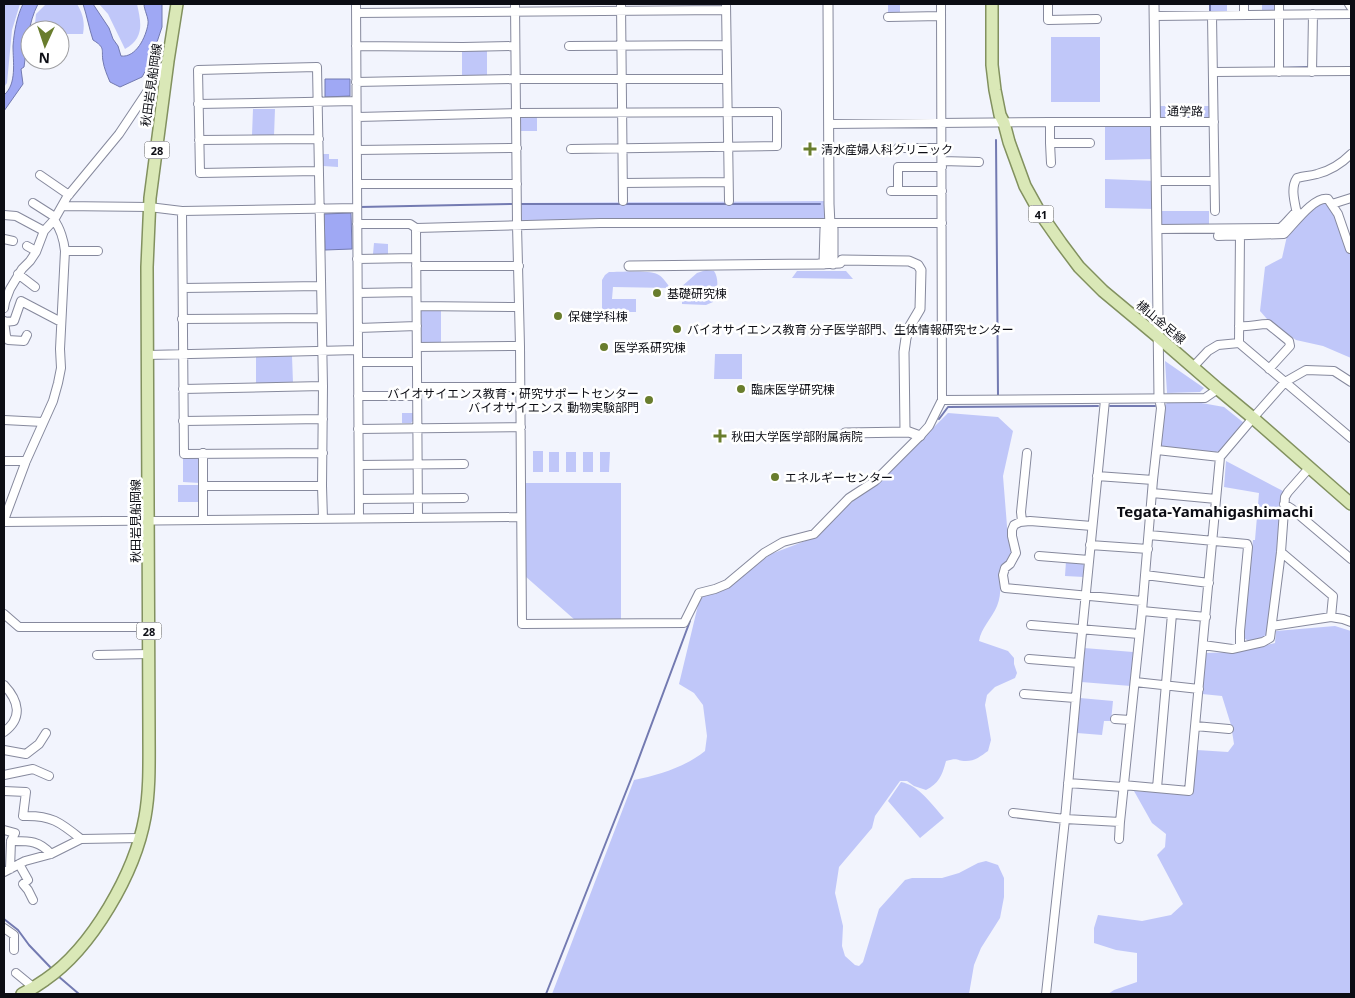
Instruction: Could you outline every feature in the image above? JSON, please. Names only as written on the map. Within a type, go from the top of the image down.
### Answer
[{"type":"main road","name":"秋田岩見船岡線","points":[[22,994],[55,972],[85,940],[107,912],[128,870],[140,838],[145,817],[149,779],[146,267],[149,207],[177,4]]},
{"type":"main road","name":"横山金足線","points":[[992,4],[993,78],[1000,116],[1025,186],[1040,213],[1061,243],[1079,267],[1103,290],[1351,504]]},
{"type":"main road","name":"横山金足線","points":[[998,4],[1000,67],[1006,114],[1004,123]]},
{"type":"street","points":[[356,4],[359,518]]},
{"type":"street","points":[[828,4],[830,224],[825,229],[829,264]]},
{"type":"street","points":[[515,8],[517,225],[520,307],[522,624],[684,623],[699,593],[728,584],[764,552],[783,542],[814,534],[849,498],[875,481],[920,436],[929,426],[942,400],[941,4]]},
{"type":"street","points":[[1048,4],[1048,20],[1097,19]]},
{"type":"street","points":[[1119,839],[1161,408],[1157,336],[1154,4]]},
{"type":"street","points":[[1244,4],[1244,15]]},
{"type":"street","points":[[1279,4],[1279,72]]},
{"type":"street","points":[[621,7],[623,201]]},
{"type":"street","points":[[356,13],[515,8],[726,7],[728,201]]},
{"type":"street","points":[[1312,72],[1313,14]]},
{"type":"street","points":[[1154,16],[1351,14]]},
{"type":"street","points":[[888,17],[941,16]]},
{"type":"street","points":[[1212,16],[1215,211]]},
{"type":"street","points":[[569,46],[726,45]]},
{"type":"street","points":[[356,46],[516,46]]},
{"type":"street","points":[[4,308],[4,302],[18,274],[30,261],[44,231],[55,219],[69,195],[119,134],[168,61]]},
{"type":"street","points":[[319,171],[200,173],[198,70],[317,67],[320,208],[320,318],[323,419],[322,486],[324,520]]},
{"type":"street","points":[[1214,69],[1279,72],[1351,71]]},
{"type":"street","points":[[356,82],[516,79],[727,79]]},
{"type":"street","points":[[198,104],[356,101]]},
{"type":"street","points":[[356,117],[516,113],[777,112],[777,146],[571,149]]},
{"type":"street","name":"通学路","points":[[829,124],[1214,122]]},
{"type":"street","points":[[1050,123],[1051,163]]},
{"type":"street","points":[[199,140],[319,139]]},
{"type":"street","points":[[1050,144],[1090,143]]},
{"type":"street","points":[[357,150],[516,148]]},
{"type":"street","points":[[898,148],[942,148]]},
{"type":"street","points":[[1218,236],[1284,234],[1297,215],[1294,194],[1296,178],[1327,170],[1351,154]]},
{"type":"street","points":[[942,191],[894,191],[898,167],[979,162]]},
{"type":"street","points":[[40,175],[69,195]]},
{"type":"street","points":[[1156,181],[1214,181]]},
{"type":"street","points":[[623,183],[728,182]]},
{"type":"street","points":[[357,184],[517,184]]},
{"type":"street","points":[[1157,229],[1280,228],[1288,220],[1324,198],[1328,199],[1338,214],[1350,249]]},
{"type":"street","points":[[1332,204],[1351,198]]},
{"type":"street","points":[[33,203],[55,219],[65,251],[60,368],[53,401],[7,501],[4,521],[521,517]]},
{"type":"street","points":[[62,206],[149,207],[182,211],[357,208]]},
{"type":"street","points":[[182,211],[184,454],[323,453]]},
{"type":"street","points":[[4,215],[16,216],[44,231]]},
{"type":"street","points":[[357,224],[410,224],[416,228],[600,224],[942,223]]},
{"type":"street","points":[[416,228],[418,518]]},
{"type":"street","points":[[1239,343],[1240,235]]},
{"type":"street","points":[[4,239],[13,241]]},
{"type":"street","points":[[27,246],[36,251]]},
{"type":"street","points":[[65,251],[98,251]]},
{"type":"street","points":[[357,259],[519,266]]},
{"type":"street","points":[[629,266],[829,264],[840,263],[842,260],[909,261],[918,265],[921,270],[920,309],[910,326],[904,352],[905,430],[909,432]]},
{"type":"street","points":[[18,274],[35,287]]},
{"type":"street","points":[[183,288],[320,286]]},
{"type":"street","points":[[358,294],[416,292]]},
{"type":"street","points":[[27,335],[24,341],[8,340],[6,336],[4,321],[14,322],[21,301],[62,322]]},
{"type":"street","points":[[416,306],[520,307]]},
{"type":"street","points":[[182,320],[320,318]]},
{"type":"street","points":[[1239,326],[1251,327],[1259,324],[1268,324],[1289,341],[1290,346],[1269,368]]},
{"type":"street","points":[[358,328],[417,326]]},
{"type":"street","points":[[1193,367],[1208,351],[1218,345],[1239,343],[1351,438]]},
{"type":"street","points":[[417,347],[520,346]]},
{"type":"street","points":[[147,355],[358,350]]},
{"type":"street","points":[[358,362],[417,362]]},
{"type":"street","points":[[1068,783],[1189,791],[1220,457],[1285,382],[1306,370],[1334,370],[1351,382]]},
{"type":"street","points":[[183,389],[322,386]]},
{"type":"street","points":[[417,387],[520,387]]},
{"type":"street","points":[[942,400],[1205,398],[1218,389]]},
{"type":"street","points":[[358,396],[417,396]]},
{"type":"street","points":[[1046,994],[1065,818],[1088,560],[1105,400]]},
{"type":"street","points":[[183,421],[323,419]]},
{"type":"street","points":[[4,420],[43,422]]},
{"type":"street","points":[[358,429],[521,427]]},
{"type":"street","points":[[845,433],[909,432],[920,436]]},
{"type":"street","points":[[1157,450],[1220,457]]},
{"type":"street","points":[[203,453],[203,520]]},
{"type":"street","points":[[1022,522],[1021,512],[1027,453]]},
{"type":"street","points":[[4,461],[26,461]]},
{"type":"street","points":[[359,465],[464,464]]},
{"type":"street","points":[[1203,645],[1232,649],[1263,642],[1270,638],[1281,552],[1285,498],[1288,492],[1310,468]]},
{"type":"street","points":[[1097,476],[1153,480]]},
{"type":"street","points":[[204,486],[322,486]]},
{"type":"street","points":[[1152,493],[1216,499]]},
{"type":"street","points":[[359,499],[464,498]]},
{"type":"street","points":[[1284,504],[1351,559]]},
{"type":"street","points":[[1092,526],[1022,522],[1014,525],[1012,536],[1016,553],[1010,564],[1005,568],[1003,575],[1005,588],[1142,601]]},
{"type":"street","points":[[1149,535],[1247,544],[1240,647]]},
{"type":"street","points":[[1090,545],[1148,549]]},
{"type":"street","points":[[1281,552],[1333,596],[1331,617]]},
{"type":"street","points":[[1040,556],[1088,560]]},
{"type":"street","points":[[1145,575],[1209,583]]},
{"type":"street","points":[[1142,611],[1206,617]]},
{"type":"street","points":[[4,614],[19,627],[149,627]]},
{"type":"street","points":[[1157,788],[1172,614]]},
{"type":"street","points":[[1272,626],[1331,617],[1351,622]]},
{"type":"street","points":[[1031,625],[1139,634]]},
{"type":"street","points":[[96,655],[149,654]]},
{"type":"street","points":[[1029,659],[1079,663]]},
{"type":"street","points":[[1135,682],[1199,689]]},
{"type":"street","points":[[4,686],[15,701],[17,710],[13,724],[4,732]]},
{"type":"street","points":[[1024,694],[1075,698]]},
{"type":"street","points":[[1114,719],[1130,720]]},
{"type":"street","points":[[1195,726],[1229,729]]},
{"type":"street","points":[[4,750],[26,754],[39,744],[46,732]]},
{"type":"street","points":[[4,775],[33,770],[49,776]]},
{"type":"street","points":[[4,791],[26,792],[23,816],[42,816],[63,824],[81,839]]},
{"type":"street","points":[[1013,813],[1120,821]]},
{"type":"street","points":[[4,830],[15,833],[11,841],[7,870]]},
{"type":"street","points":[[7,870],[19,864],[51,854],[81,839],[140,838]]},
{"type":"street","points":[[11,841],[30,841],[45,847],[51,854]]},
{"type":"street","points":[[19,864],[28,880],[23,884],[33,900]]},
{"type":"street","points":[[4,928],[14,935],[14,950]]},
{"type":"street","points":[[16,973],[34,987]]},
{"type":"shaded area","points":[[4,4],[20,4],[12,30],[7,83],[4,87]]},
{"type":"shaded area","points":[[23,4],[38,4],[32,20],[20,20],[20,70],[23,84],[4,111],[4,95],[13,79],[13,46],[19,14]]},
{"type":"shaded area","points":[[46,4],[77,4],[83,18],[83,34],[70,34],[70,20],[35,20],[36,14]]},
{"type":"shaded area","points":[[83,4],[93,4],[109,28],[121,56],[126,56],[136,50],[145,35],[148,22],[144,4],[162,4],[162,27],[150,63],[142,77],[120,87],[110,82],[104,66],[102,49],[93,40]]},
{"type":"shaded area","points":[[99,4],[137,4],[140,29],[139,35],[131,45],[125,49],[108,14]]},
{"type":"shaded area","points":[[888,4],[900,4],[900,15],[888,15]]},
{"type":"shaded area","points":[[1211,4],[1227,4],[1227,12],[1211,12]]},
{"type":"shaded area","points":[[1262,4],[1276,4],[1276,8],[1272,12],[1262,12]]},
{"type":"shaded area","points":[[1051,37],[1100,37],[1100,102],[1051,102]]},
{"type":"shaded area","points":[[462,49],[487,49],[487,77],[462,77]]},
{"type":"shaded area","points":[[325,79],[350,79],[350,96],[325,97]]},
{"type":"shaded area","points":[[1156,106],[1214,106],[1214,124],[1156,122],[1156,159],[1105,160],[1105,123],[1156,121]]},
{"type":"shaded area","points":[[253,109],[275,109],[274,136],[252,135]]},
{"type":"shaded area","points":[[522,117],[537,117],[537,131],[519,131],[519,120]]},
{"type":"shaded area","points":[[323,154],[329,154],[329,159],[338,159],[338,167],[323,166]]},
{"type":"shaded area","points":[[1105,179],[1157,181],[1157,209],[1105,208]]},
{"type":"shaded area","points":[[1325,200],[1351,253],[1351,358],[1323,346],[1296,340],[1267,319],[1260,311],[1265,267],[1282,258],[1287,236],[1306,214]]},
{"type":"shaded area","points":[[825,201],[825,221],[517,225],[517,203]]},
{"type":"shaded area","points":[[1161,211],[1209,211],[1209,227],[1160,227]]},
{"type":"shaded area","points":[[351,213],[352,249],[325,250],[324,214]]},
{"type":"shaded area","points":[[374,243],[388,244],[388,255],[373,254]]},
{"type":"shaded area","points":[[706,270],[714,271],[717,278],[717,291],[713,302],[706,305],[682,304],[682,298],[699,298],[700,289],[680,288],[697,273]]},
{"type":"shaded area","points":[[797,271],[846,271],[853,279],[792,278]]},
{"type":"shaded area","points":[[609,272],[657,274],[661,276],[670,288],[613,287],[612,299],[636,299],[636,312],[605,312],[602,308],[602,280]]},
{"type":"shaded area","points":[[417,306],[441,306],[441,347],[417,347]]},
{"type":"shaded area","points":[[715,354],[742,354],[742,379],[714,379]]},
{"type":"shaded area","points":[[292,356],[293,383],[256,383],[256,357]]},
{"type":"shaded area","points":[[1165,361],[1204,388],[1200,392],[1167,393]]},
{"type":"shaded area","points":[[1168,402],[1196,402],[1224,407],[1244,423],[1216,452],[1163,447],[1160,444],[1164,406]]},
{"type":"shaded area","points":[[402,413],[413,413],[413,421],[411,423],[402,423]]},
{"type":"shaded area","points":[[948,413],[998,417],[1013,431],[1003,476],[1011,552],[1009,561],[1000,569],[999,601],[979,641],[1008,651],[1014,658],[1017,673],[1015,678],[995,687],[987,695],[985,705],[991,740],[988,751],[972,760],[953,759],[946,761],[939,778],[934,785],[926,790],[914,786],[907,781],[900,781],[875,816],[872,828],[839,867],[835,893],[843,926],[842,946],[845,956],[855,965],[859,966],[863,962],[879,909],[905,880],[912,878],[942,878],[986,861],[998,865],[1004,878],[1004,897],[1000,918],[981,948],[974,965],[969,994],[552,994],[634,780],[671,770],[689,762],[705,751],[707,736],[703,705],[694,693],[679,684],[700,597],[736,580],[771,554],[813,538],[906,455]]},
{"type":"shaded area","points":[[533,451],[543,451],[543,472],[533,472]]},
{"type":"shaded area","points":[[549,452],[559,452],[559,472],[549,472]]},
{"type":"shaded area","points":[[566,452],[576,452],[576,472],[566,472]]},
{"type":"shaded area","points":[[583,452],[593,452],[593,472],[583,472]]},
{"type":"shaded area","points":[[600,452],[610,452],[609,472],[600,472]]},
{"type":"shaded area","points":[[183,457],[197,457],[201,459],[200,483],[183,482]]},
{"type":"shaded area","points":[[1226,461],[1283,491],[1268,634],[1264,637],[1248,641],[1244,638],[1246,596],[1253,540],[1255,540],[1259,493],[1224,487]]},
{"type":"shaded area","points":[[525,483],[621,483],[621,622],[575,620],[525,576]]},
{"type":"shaded area","points":[[178,485],[200,485],[200,502],[178,502]]},
{"type":"shaded area","points":[[1066,561],[1082,563],[1085,566],[1084,577],[1065,576]]},
{"type":"shaded area","points":[[1335,626],[1351,631],[1351,994],[1108,994],[1137,982],[1137,953],[1116,950],[1094,943],[1094,928],[1098,915],[1142,921],[1171,915],[1183,904],[1157,855],[1165,847],[1166,834],[1152,823],[1134,791],[1193,794],[1197,750],[1228,752],[1234,744],[1231,725],[1222,696],[1202,694],[1206,653],[1235,652],[1275,643],[1276,631]]},
{"type":"shaded area","points":[[1084,648],[1133,652],[1131,686],[1081,682]]},
{"type":"shaded area","points":[[1080,698],[1113,701],[1111,721],[1104,721],[1102,735],[1077,733]]},
{"type":"shaded area","points":[[901,782],[919,791],[944,818],[920,838],[888,801]]},
{"type":"waterway","points":[[1210,4],[1210,11]]},
{"type":"waterway","points":[[1209,63],[1210,116]]},
{"type":"waterway","points":[[1284,68],[1307,67]]},
{"type":"waterway","points":[[1214,68],[1274,68]]},
{"type":"waterway","points":[[996,140],[998,396]]},
{"type":"waterway","points":[[360,207],[512,204]]},
{"type":"waterway","points":[[520,204],[820,204]]},
{"type":"waterway","points":[[939,419],[948,407],[1098,406]]},
{"type":"waterway","points":[[1110,406],[1155,406]]},
{"type":"waterway","points":[[546,994],[633,774],[690,621]]},
{"type":"waterway","points":[[4,919],[18,930],[29,945],[52,969]]},
{"type":"waterway","points":[[58,976],[79,994]]},
{"type":"place","name":"清水産婦人科クリニック","points":[[810,149]]},
{"type":"place","name":"基礎研究棟","points":[[657,293]]},
{"type":"place","name":"保健学科棟","points":[[558,316]]},
{"type":"place","name":"バイオサイエンス教育 分子医学部門、生体情報研究センター","points":[[677,329]]},
{"type":"place","name":"医学系研究棟","points":[[604,347]]},
{"type":"place","name":"臨床医学研究棟","points":[[741,389]]},
{"type":"place","name":"バイオサイエンス教育・研究サポートセンター バイオサイエンス 動物実験部門","points":[[649,400]]},
{"type":"place","name":"秋田大学医学部附属病院","points":[[720,436]]},
{"type":"place","name":"エネルギーセンター","points":[[775,477]]},
{"type":"district","name":"Tegata-Yamahigashimachi","points":[[1215,511]]}]
